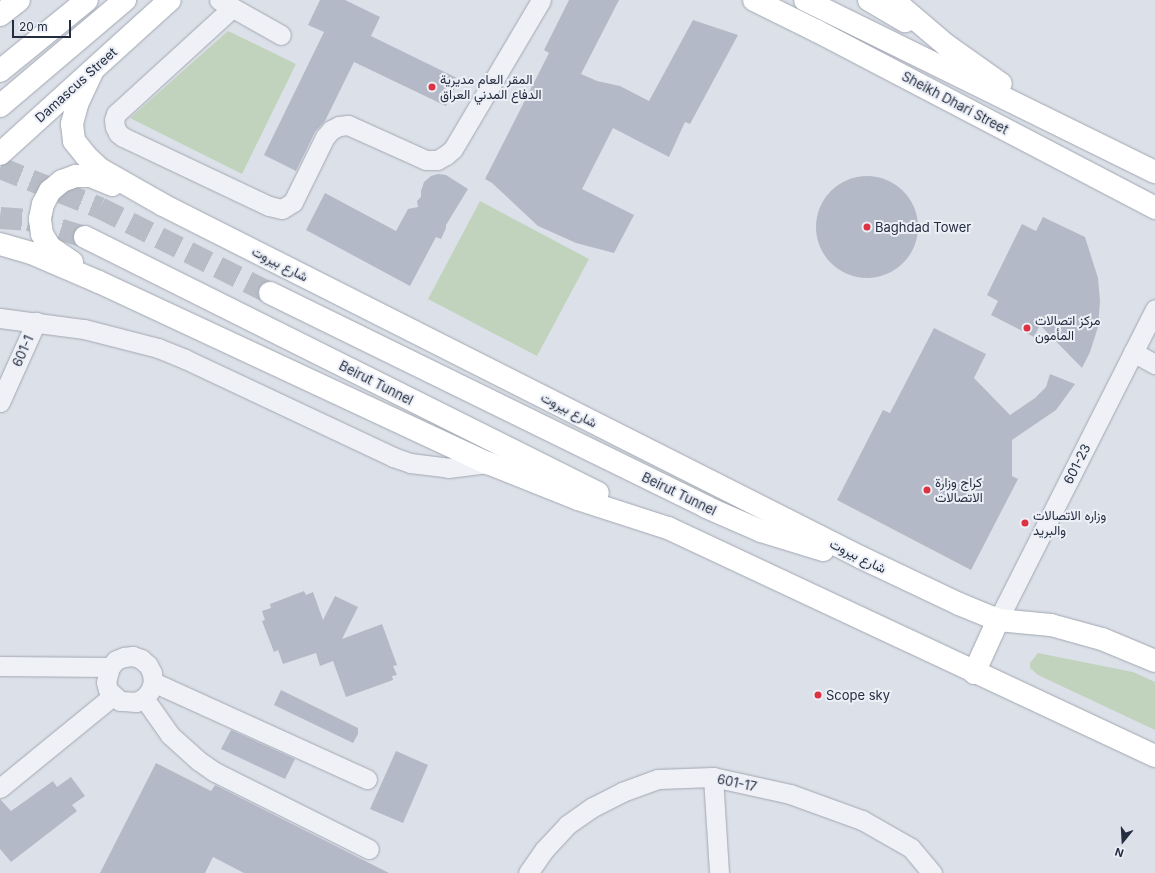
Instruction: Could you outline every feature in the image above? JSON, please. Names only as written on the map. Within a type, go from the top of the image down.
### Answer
[{"type":"main road","points":[[0,15],[19,0]]},
{"type":"main road","points":[[0,71],[87,0]]},
{"type":"main road","points":[[0,106],[125,0]]},
{"type":"main road","name":"Damascus Street","points":[[0,154],[170,0]]},
{"type":"main road","name":"Sheikh Dhari Street","points":[[754,0],[817,31],[1155,208]]},
{"type":"main road","name":"Sheikh Dhari Street","points":[[805,0],[1152,169]]},
{"type":"main road","points":[[869,0],[946,45]]},
{"type":"main road","name":"Sheikh Dhari Street","points":[[893,0],[946,45],[1067,127]]},
{"type":"main road","name":"شارع بيروت","points":[[93,70],[77,106],[72,124],[74,142],[100,169],[164,205],[860,557],[982,615],[998,620],[1051,625],[1076,631],[1102,639],[1155,661]]},
{"type":"main road","points":[[99,282],[88,272],[50,247],[42,234],[40,219],[43,204],[50,191],[62,181],[76,176],[91,176],[136,197],[164,205]]},
{"type":"main road","name":"Beirut Tunnel","points":[[85,237],[668,528]]},
{"type":"main road","points":[[0,244],[31,253],[99,282],[488,463],[578,499],[668,528],[1155,756]]},
{"type":"main road","name":"Beirut Tunnel","points":[[270,293],[706,507],[768,533],[818,548],[860,557]]},
{"type":"main road","points":[[974,672],[998,620]]},
{"type":"street","points":[[281,35],[226,4],[121,110],[114,120],[118,133],[269,206],[282,209],[293,202],[325,137],[331,130],[338,126],[348,125],[426,160],[437,160],[446,156],[453,149],[541,0]]},
{"type":"street","name":"601-23","points":[[998,620],[1155,308]]},
{"type":"street","points":[[0,318],[36,322],[108,334],[158,348],[185,359],[393,458],[410,463],[448,468],[488,463]]},
{"type":"street","name":"601-1","points":[[0,402],[36,322]]},
{"type":"street","points":[[1133,352],[1155,364]]},
{"type":"street","points":[[133,656],[141,659],[148,665],[152,673],[153,682],[150,691],[144,698],[136,702],[128,703],[120,701],[113,696],[108,690],[106,682],[110,667],[116,660],[133,656]]},
{"type":"street","points":[[0,666],[110,667]]},
{"type":"street","points":[[153,682],[367,779]]},
{"type":"street","points":[[0,788],[113,696]]},
{"type":"street","points":[[144,698],[170,735],[199,761],[215,772],[369,848]]},
{"type":"street","points":[[713,777],[719,873]]},
{"type":"street","name":"601-17","points":[[528,873],[544,850],[567,825],[592,807],[622,792],[658,779],[713,777],[790,794],[862,820],[910,848],[932,873]]},
{"type":"green space","points":[[228,31],[296,64],[242,174],[130,118]]},
{"type":"green space","points":[[480,201],[589,259],[537,356],[428,299]]},
{"type":"green space","points":[[1038,653],[1133,672],[1155,682],[1155,730],[1038,675],[1030,668],[1030,663]]},
{"type":"building","points":[[320,0],[345,0],[380,17],[371,36],[459,79],[446,106],[354,62],[325,121],[315,132],[296,171],[264,155],[324,32],[308,25]]},
{"type":"building","points":[[569,0],[619,0],[581,74],[597,81],[620,86],[649,101],[693,20],[738,35],[690,124],[685,122],[669,157],[613,128],[582,189],[634,215],[614,253],[576,243],[538,226],[492,183],[485,179],[549,53],[544,50]]},
{"type":"building","points":[[438,174],[446,175],[468,189],[446,225],[441,239],[436,237],[410,286],[306,230],[325,193],[396,231],[408,209],[418,207],[417,201],[421,197],[424,182],[431,176]]},
{"type":"building","name":"Baghdad Tower","points":[[867,176],[886,180],[903,191],[914,208],[918,227],[914,246],[903,263],[886,274],[867,278],[848,274],[831,263],[820,246],[816,227],[820,208],[831,191],[848,180]]},
{"type":"building","points":[[1043,217],[1085,237],[1098,278],[1100,301],[1098,327],[1090,352],[1082,368],[1040,325],[1034,337],[991,315],[998,301],[987,295],[1022,224],[1036,231]]},
{"type":"building","points":[[934,328],[986,354],[974,378],[1010,415],[1035,398],[1046,387],[1050,374],[1075,384],[1056,410],[1012,440],[1012,476],[1018,479],[971,570],[837,500],[883,410],[890,413]]},
{"type":"building","points":[[304,591],[306,595],[313,592],[323,620],[335,596],[358,607],[342,639],[382,624],[397,665],[393,666],[397,675],[392,676],[393,680],[346,697],[333,661],[320,666],[316,653],[283,664],[278,650],[274,652],[262,621],[265,620],[262,611],[271,608],[270,604]]},
{"type":"building","points":[[281,690],[358,728],[358,734],[353,743],[274,705]]},
{"type":"building","points":[[231,730],[295,759],[285,779],[221,749]]},
{"type":"building","points":[[396,751],[428,765],[403,823],[370,809]]},
{"type":"building","points":[[156,763],[211,791],[215,785],[389,873],[244,873],[213,857],[205,873],[100,873]]},
{"type":"building","points":[[71,777],[85,796],[72,805],[77,811],[11,862],[0,849],[0,799],[11,811],[53,781],[57,787]]},
{"type":"tunnel","points":[[0,168],[100,208],[270,293]]},
{"type":"tunnel","points":[[0,218],[29,220],[85,237]]},
{"type":"place","name":"المقر العام مديرية الدفاع المدني العراق","points":[[432,87]]},
{"type":"place","name":"Baghdad Tower","points":[[867,227]]},
{"type":"place","name":"مركز اتصالات المأمون","points":[[1027,328]]},
{"type":"place","name":"كراج وزارة الاتصالات","points":[[927,490]]},
{"type":"place","name":"وزاره الاتصالات والبريد","points":[[1025,523]]},
{"type":"place","name":"Scope sky","points":[[818,695]]}]
